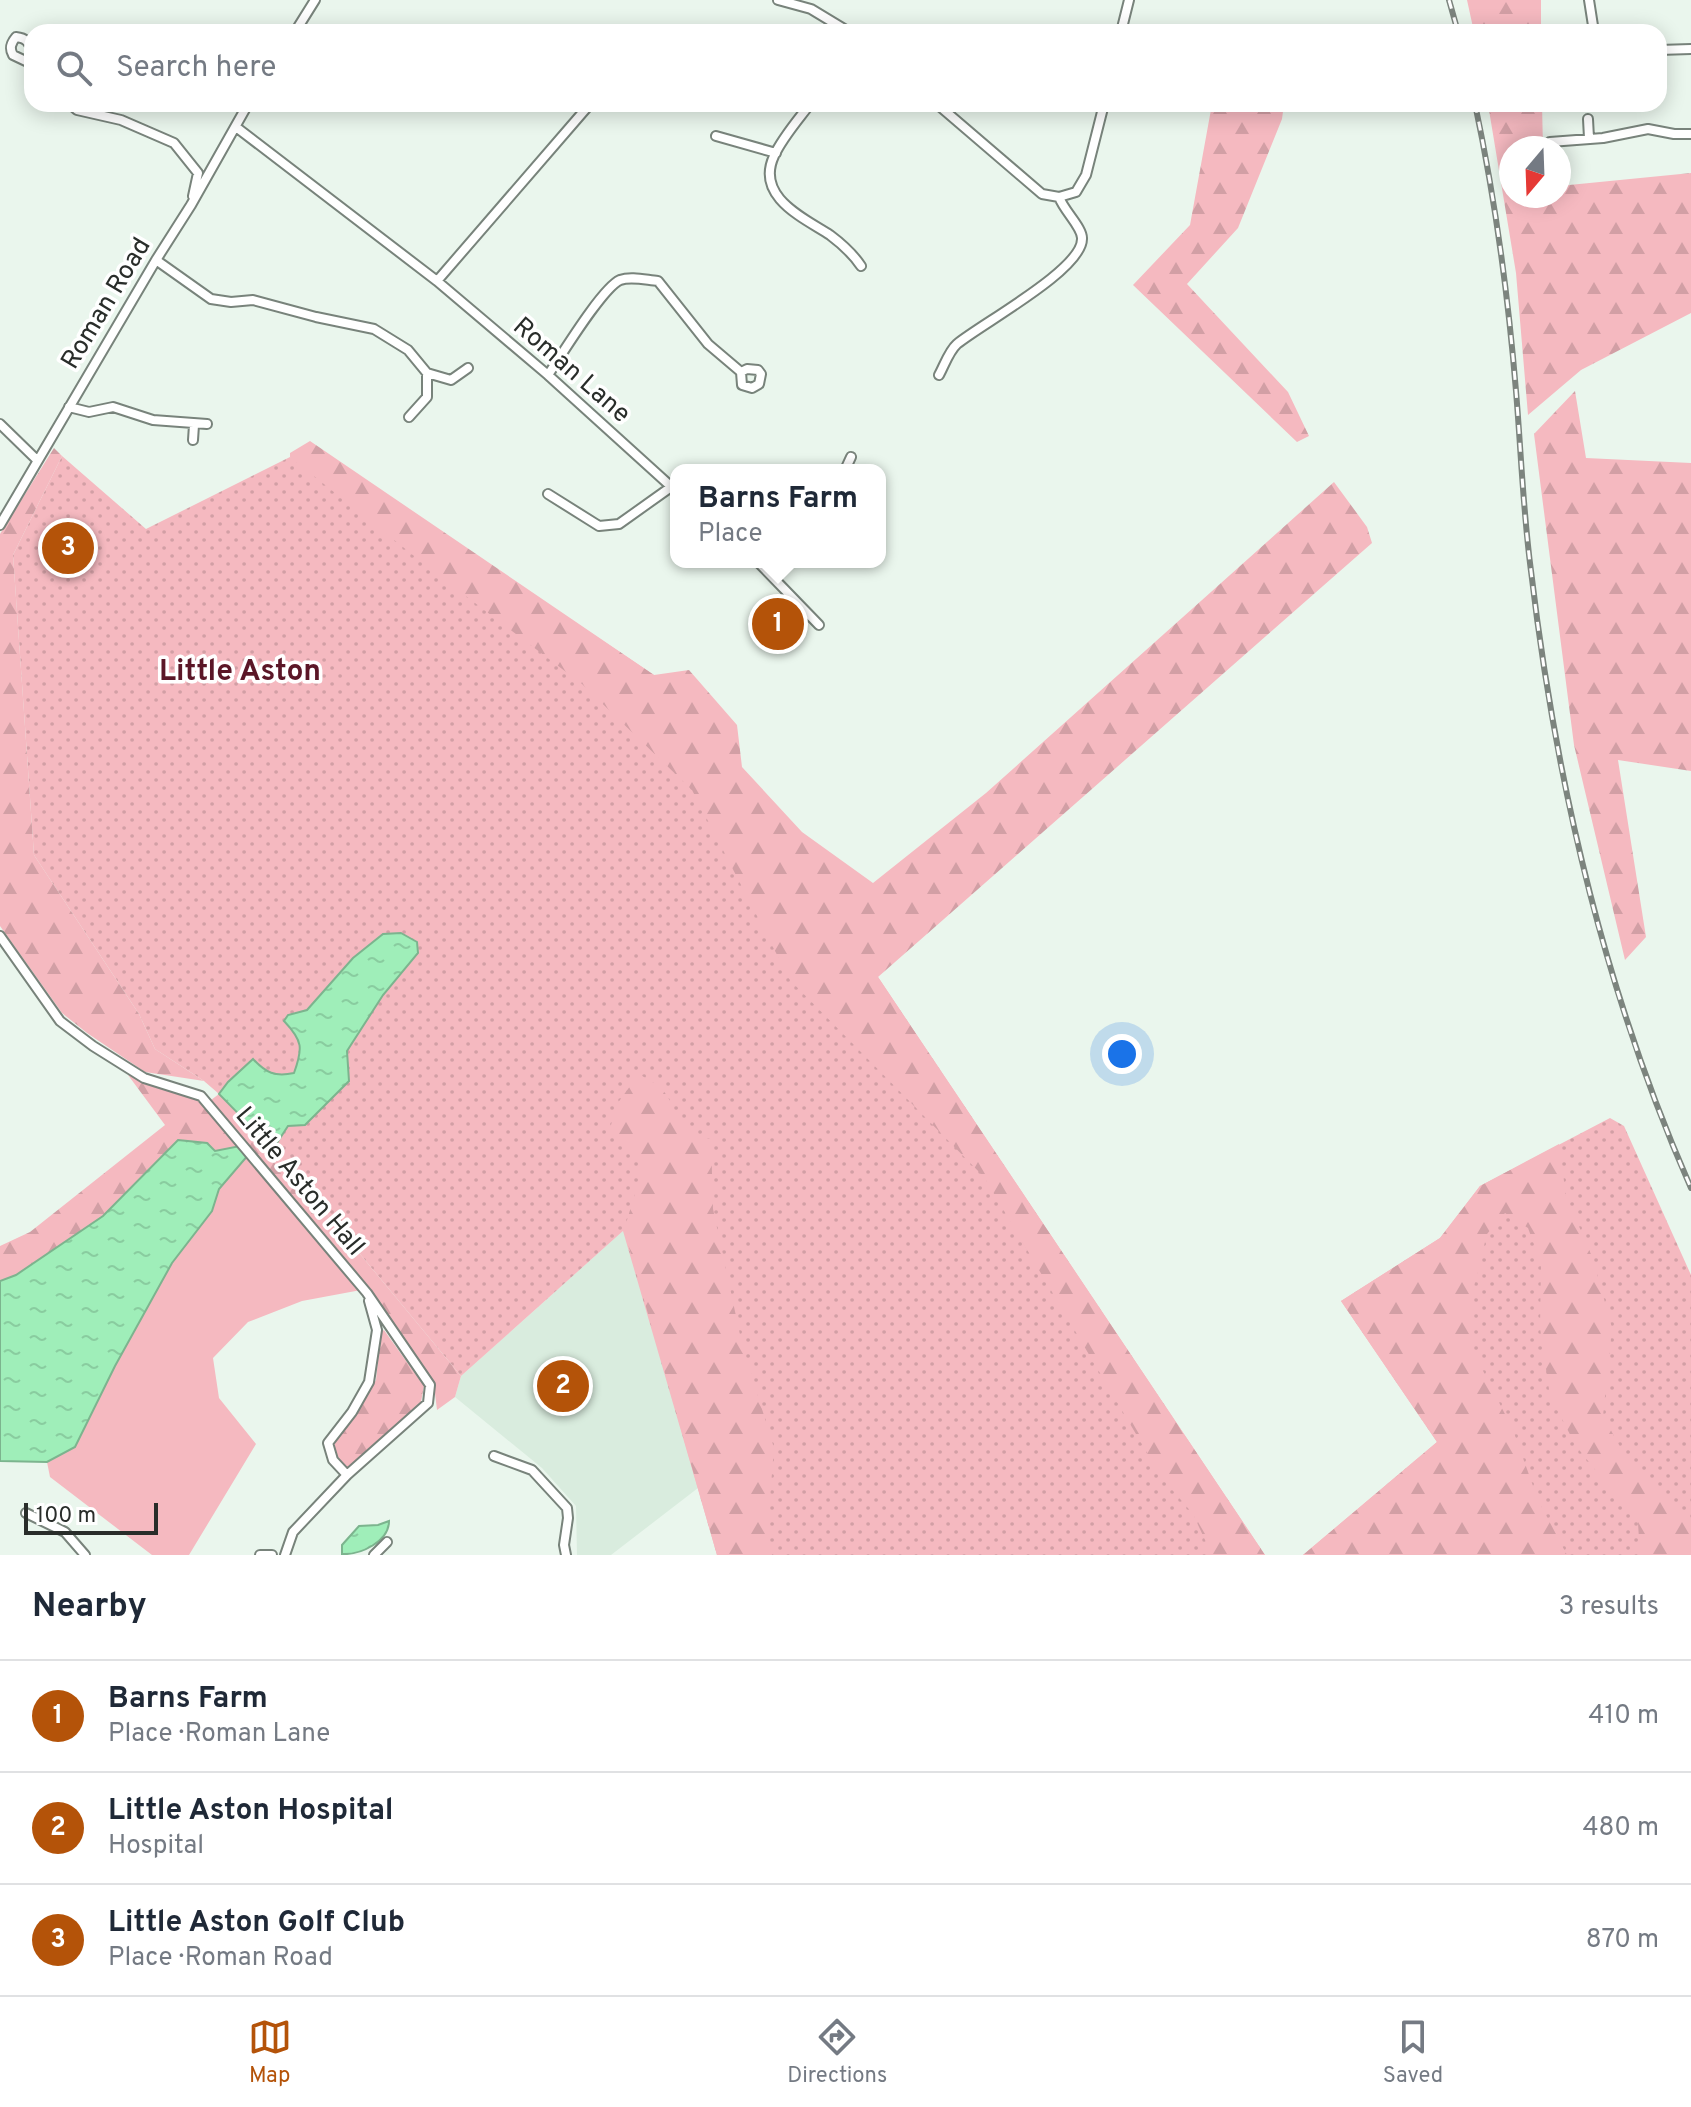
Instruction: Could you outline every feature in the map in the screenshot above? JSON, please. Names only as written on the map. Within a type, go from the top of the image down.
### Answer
[{"type":"street","points":[[300,24],[315,0]]},
{"type":"street","points":[[778,0],[811,9],[836,24]]},
{"type":"street","points":[[1123,24],[1129,0]]},
{"type":"street","points":[[1589,0],[1593,24]]},
{"type":"street","points":[[24,38],[16,37],[10,50],[24,60]]},
{"type":"street","points":[[1667,50],[1691,49]]},
{"type":"street","points":[[86,112],[121,120],[174,143],[198,173],[191,205]]},
{"type":"street","name":"Roman Road","points":[[0,525],[191,205],[242,112]]},
{"type":"street","points":[[437,281],[583,112]]},
{"type":"street","points":[[804,112],[776,153],[771,177],[779,198],[807,223],[841,244],[861,266]]},
{"type":"street","points":[[946,112],[1042,194],[1059,197],[1076,192],[1086,175],[1102,112]]},
{"type":"street","points":[[1588,119],[1589,138]]},
{"type":"street","name":"Roman Lane","points":[[236,127],[437,281],[548,375],[670,486]]},
{"type":"street","points":[[1571,140],[1603,138],[1648,129],[1691,134]]},
{"type":"street","points":[[716,136],[776,153]]},
{"type":"street","points":[[939,375],[955,345],[1051,279],[1080,248],[1083,237],[1077,224],[1064,211],[1059,197]]},
{"type":"street","points":[[156,260],[211,299],[231,302],[253,300],[374,329],[408,350],[427,373],[451,380],[468,368]]},
{"type":"street","points":[[548,375],[603,296],[618,281],[632,278],[658,281],[708,344],[741,372]]},
{"type":"street","points":[[409,417],[427,397],[427,373]]},
{"type":"street","points":[[69,407],[89,412],[113,407],[153,420],[207,424]]},
{"type":"street","points":[[0,424],[37,460]]},
{"type":"street","points":[[193,440],[194,425]]},
{"type":"street","points":[[848,464],[851,457]]},
{"type":"street","points":[[548,494],[599,526],[619,524],[670,491]]},
{"type":"street","points":[[764,568],[819,625]]},
{"type":"street","name":"Little Aston Hall","points":[[0,936],[60,1021],[144,1078],[201,1096],[367,1293],[430,1385],[428,1403],[347,1475],[293,1532],[285,1555]]},
{"type":"street","name":"Little Aston Hall","points":[[347,1475],[333,1460],[328,1443],[352,1412],[369,1382],[377,1330],[367,1293]]},
{"type":"street","points":[[494,1456],[532,1470],[567,1508],[566,1555]]},
{"type":"street","points":[[26,1513],[65,1532],[85,1555]]},
{"type":"street","points":[[374,1555],[387,1542]]},
{"type":"street","points":[[260,1555],[272,1555]]},
{"type":"shaded area","points":[[624,1230],[698,1488],[611,1555],[577,1555],[576,1506],[542,1468],[455,1397],[461,1376]]},
{"type":"green space","points":[[1467,0],[1541,0],[1541,24],[1472,24]]},
{"type":"green space","points":[[1211,112],[1283,112],[1238,228],[1187,284],[1288,392],[1309,436],[1297,442],[1133,285],[1190,225]]},
{"type":"green space","points":[[1489,112],[1542,112],[1543,136],[1499,136],[1499,170]]},
{"type":"green space","points":[[1691,173],[1691,313],[1581,370],[1528,415],[1516,273],[1505,208],[1571,208],[1571,185]]},
{"type":"green space","points":[[1575,391],[1586,458],[1691,463],[1691,771],[1618,760],[1646,937],[1625,960],[1574,745],[1534,434]]},
{"type":"green space","points":[[310,441],[654,675],[689,670],[737,725],[742,767],[802,832],[873,883],[986,793],[1334,482],[1367,527],[1372,543],[878,977],[1265,1555],[1212,1555],[1193,1514],[1162,1478],[984,1177],[790,980],[692,790],[582,684],[290,457],[290,453]]},
{"type":"green space","points":[[54,448],[62,456],[13,555],[34,855],[139,1014],[155,1049],[204,1081],[145,1072],[87,1033],[62,1013],[0,926],[0,534]]},
{"type":"green space","points":[[62,456],[146,529],[290,457],[341,466],[654,675],[878,977],[1265,1555],[717,1555],[623,1231],[461,1376],[273,1149],[288,1126],[305,1125],[322,1105],[346,1051],[383,995],[418,953],[353,958],[307,1010],[284,1022],[300,1045],[294,1073],[277,1076],[263,1070],[228,1082],[219,1094],[155,1049],[139,1014],[34,855],[13,555]]},
{"type":"green space","points":[[639,1074],[663,1090],[683,1128],[711,1139],[713,1209],[742,1344],[774,1448],[767,1534],[772,1555],[717,1555],[624,1230],[644,1164],[609,1132],[617,1104]]},
{"type":"green space","points":[[128,1075],[198,1099],[240,1146],[215,1151],[178,1140],[103,1216],[16,1275],[0,1281],[0,1246],[30,1232],[165,1125]]},
{"type":"green space","points":[[219,1094],[273,1149],[461,1376],[455,1397],[437,1410],[434,1385],[394,1323],[211,1100]]},
{"type":"green space","points":[[1610,1118],[1624,1126],[1691,1275],[1691,1555],[1303,1555],[1437,1442],[1341,1301],[1440,1238],[1480,1186]]},
{"type":"green space","points":[[1559,1144],[1566,1196],[1593,1259],[1612,1328],[1603,1416],[1624,1454],[1650,1486],[1691,1521],[1691,1555],[1640,1555],[1638,1523],[1576,1446],[1550,1396],[1540,1328],[1541,1263],[1528,1228],[1505,1213],[1487,1234],[1474,1286],[1474,1353],[1513,1430],[1538,1500],[1567,1555],[1303,1555],[1437,1442],[1341,1301],[1440,1238],[1480,1186]]},
{"type":"green space","points":[[249,1154],[361,1290],[302,1301],[248,1322],[213,1358],[219,1398],[256,1444],[189,1555],[152,1555],[50,1477],[47,1462],[75,1446],[172,1263],[212,1211],[219,1189]]},
{"type":"green space","points":[[384,1330],[424,1386],[421,1402],[347,1469],[335,1453],[333,1441],[358,1410],[376,1380],[381,1332]]},
{"type":"water","points":[[401,933],[417,942],[418,953],[383,995],[347,1051],[349,1081],[305,1125],[288,1126],[273,1149],[219,1094],[253,1059],[271,1073],[294,1073],[300,1045],[284,1021],[288,1015],[307,1010],[353,958],[383,934]]},
{"type":"water","points":[[178,1140],[207,1143],[215,1151],[240,1146],[249,1154],[219,1189],[212,1211],[172,1263],[75,1447],[47,1462],[0,1461],[0,1281],[16,1275],[103,1216]]},
{"type":"water","points":[[389,1521],[384,1535],[372,1546],[342,1554],[342,1545],[359,1526]]},
{"type":"railway","points":[[1449,0],[1456,24]]},
{"type":"railway","points":[[1477,112],[1505,282],[1526,526],[1554,730],[1588,886],[1609,962],[1660,1114],[1691,1188]]},
{"type":"place","name":"Little Aston Golf Club","points":[[68,548]]},
{"type":"place","name":"Barns Farm","points":[[778,624]]},
{"type":"place","name":"Little Aston Hospital","points":[[563,1386]]},
{"type":"district","name":"Little Aston","points":[[240,672]]}]
